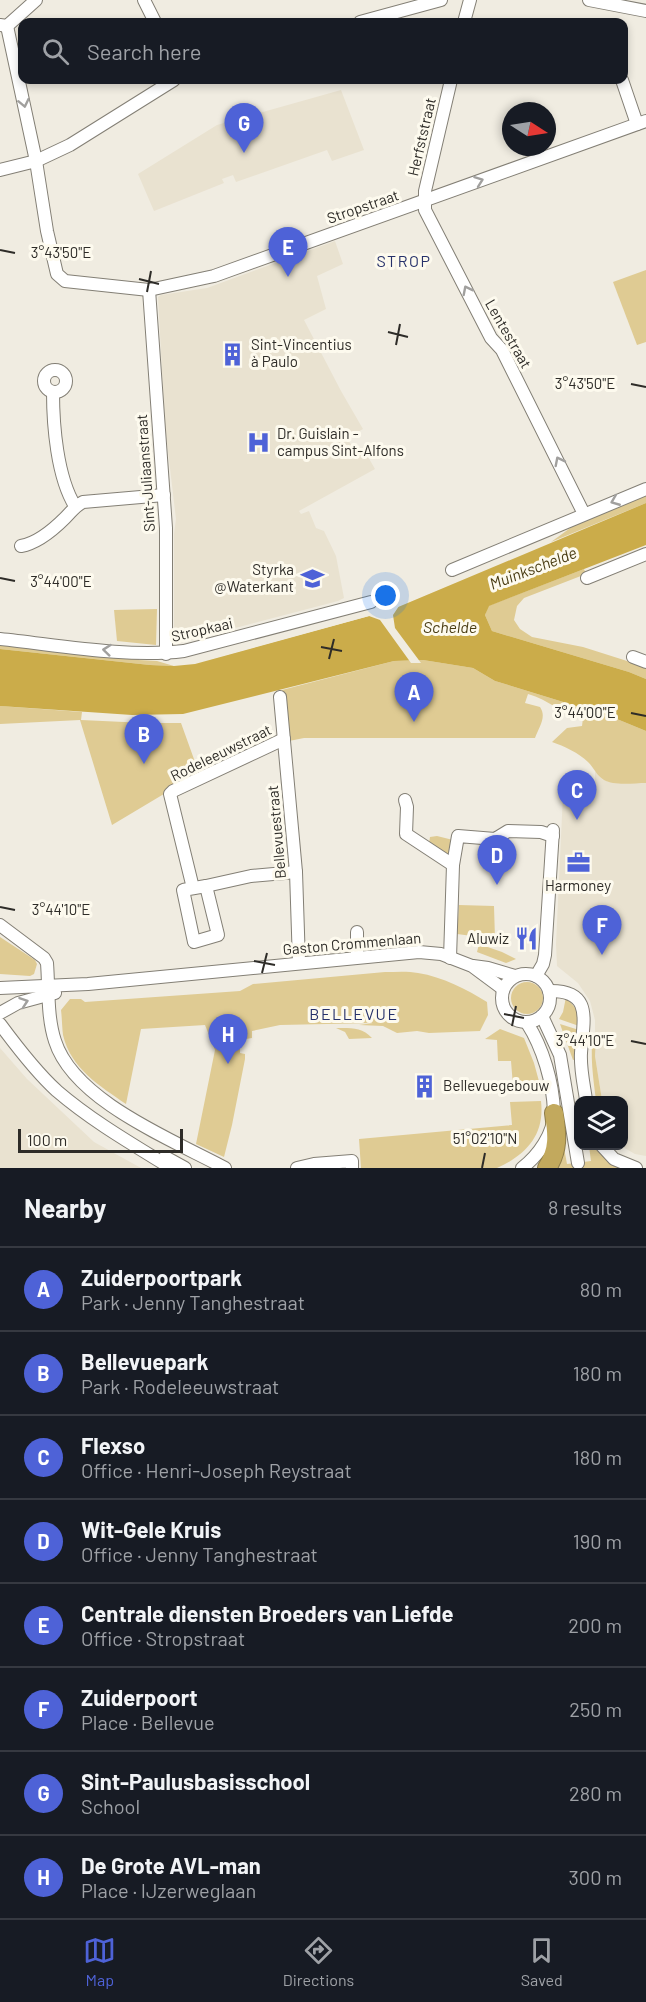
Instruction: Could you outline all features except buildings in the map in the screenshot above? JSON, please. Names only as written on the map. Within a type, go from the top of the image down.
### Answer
[{"type":"highway","points":[[547,1168],[557,1143],[554,1113]]},
{"type":"street","points":[[36,0],[3,26],[36,161]]},
{"type":"street","points":[[144,0],[153,18]]},
{"type":"street","points":[[375,18],[441,0]]},
{"type":"street","points":[[465,18],[470,0]]},
{"type":"street","points":[[589,0],[644,7]]},
{"type":"street","points":[[0,170],[36,161],[70,145],[168,84]]},
{"type":"street","name":"Herfststraat","points":[[424,201],[450,84]]},
{"type":"street","points":[[624,84],[642,122]]},
{"type":"street","name":"Stropstraat","points":[[36,161],[46,231],[59,277],[65,280],[149,290],[214,276],[642,122]]},
{"type":"street","name":"Lentestraat","points":[[424,201],[425,210],[491,338],[502,350],[584,514]]},
{"type":"street","name":"Sint-Juliaanstraat","points":[[149,290],[156,411],[164,495],[166,654]]},
{"type":"street","points":[[53,392],[53,426],[66,488],[75,506]]},
{"type":"street","points":[[452,570],[646,489]]},
{"type":"street","points":[[21,546],[36,541],[66,517],[75,506],[83,502],[164,495]]},
{"type":"street","points":[[587,578],[646,554]]},
{"type":"street","name":"Stropkaai","points":[[0,639],[139,654],[166,654],[371,602]]},
{"type":"street","points":[[633,657],[646,662]]},
{"type":"street","name":"Bellevuestraat","points":[[280,698],[296,872],[299,963]]},
{"type":"street","name":"Rodeleeuwstraat","points":[[193,888],[170,794],[173,790],[284,739]]},
{"type":"street","points":[[405,800],[406,834],[453,865]]},
{"type":"street","points":[[450,958],[448,914],[458,836],[495,839],[508,831],[553,833],[545,955],[536,976],[545,983],[549,991],[549,1004],[542,1016],[527,1023],[513,1020],[505,1011],[501,996],[503,989],[515,976]]},
{"type":"street","points":[[206,886],[218,935],[194,942],[183,890],[251,876],[296,872]]},
{"type":"street","points":[[0,926],[44,958],[55,1040],[61,1056],[72,1073],[85,1085],[128,1115],[225,1168]]},
{"type":"street","points":[[357,932],[357,957]]},
{"type":"street","name":"Gaston Crommenlaan","points":[[0,988],[49,990],[88,984],[419,952],[515,976],[526,974],[536,976]]},
{"type":"street","name":"Gaston Crommenlaan","points":[[472,966],[503,989]]},
{"type":"street","name":"Gaston Crommenlaan","points":[[0,1013],[49,990]]},
{"type":"street","points":[[549,991],[567,991],[576,997],[584,1014],[581,1064],[585,1096]]},
{"type":"street","points":[[542,1016],[560,1055],[578,1163]]},
{"type":"street","points":[[522,1168],[544,1144],[554,1113],[546,1065],[534,1034],[527,1023]]},
{"type":"street","points":[[0,1024],[39,1073],[56,1090],[127,1142],[171,1168]]},
{"type":"street","points":[[606,1150],[615,1159],[636,1168]]},
{"type":"street","points":[[146,1152],[167,1157],[185,1168]]},
{"type":"street","points":[[297,1168],[352,1164]]},
{"type":"shaded area","points":[[341,90],[364,150],[332,161],[327,150],[236,182],[233,175],[222,179],[224,183],[154,211],[138,174],[217,125]]},
{"type":"shaded area","name":"Dr. Guislain - campus Sint-Alfons","points":[[335,241],[343,264],[317,276],[326,309],[304,320],[363,429],[347,438],[356,453],[363,448],[375,469],[299,511],[301,514],[309,511],[316,528],[324,531],[336,556],[344,598],[178,643],[174,638],[176,519],[165,426],[158,297],[207,288]]},
{"type":"shaded area","points":[[646,270],[646,342],[637,345],[613,282]]},
{"type":"shaded area","points":[[646,495],[646,503],[551,542],[573,526]]},
{"type":"shaded area","points":[[584,569],[586,574],[524,598],[517,606],[514,620],[520,629],[532,637],[583,647],[646,667],[646,679],[492,631],[485,615],[488,606]]},
{"type":"shaded area","points":[[157,609],[156,645],[117,641],[114,610]]},
{"type":"shaded area","points":[[0,644],[139,658],[139,660],[157,661],[174,666],[0,649]]},
{"type":"shaded area","points":[[423,660],[473,668],[495,681],[612,717],[646,731],[646,783],[608,782],[580,756],[552,742],[567,728],[582,726],[583,718],[528,694],[525,703],[540,707],[543,715],[535,738],[304,738],[289,741],[282,690],[394,661]]},
{"type":"shaded area","points":[[0,706],[82,712],[81,720],[181,723],[199,773],[112,825],[80,720],[0,724]]},
{"type":"shaded area","points":[[595,771],[602,779],[609,782],[646,783],[646,1156],[628,1150],[628,1096],[601,1096],[595,1056],[595,1020],[590,1001],[578,983],[557,966],[563,794],[595,796]]},
{"type":"shaded area","points":[[437,836],[453,840],[450,858],[429,843],[430,837]]},
{"type":"shaded area","points":[[459,905],[494,906],[495,939],[457,934]]},
{"type":"shaded area","points":[[0,937],[35,960],[37,964],[34,974],[30,976],[0,974]]},
{"type":"shaded area","points":[[479,944],[516,959],[506,963],[477,952]]},
{"type":"shaded area","points":[[385,972],[414,972],[436,977],[463,988],[487,1002],[488,1015],[480,1031],[397,1033],[383,1026],[359,1025],[373,1023],[280,1025],[252,1031],[252,1038],[240,1040],[240,1053],[245,1054],[245,1059],[224,1157],[196,1144],[215,1050],[205,1025],[141,1029],[126,1104],[88,1076],[73,1058],[63,1035],[61,1010],[70,999],[81,999],[85,1002],[240,991],[253,984]]},
{"type":"shaded area","points":[[527,982],[539,986],[543,998],[539,1010],[527,1014],[515,1010],[511,998],[515,986]]},
{"type":"shaded area","points":[[566,997],[576,1009],[579,1026],[559,1019]]},
{"type":"shaded area","points":[[560,1024],[579,1030],[577,1059],[573,1060]]},
{"type":"shaded area","points":[[336,1028],[360,1030],[372,1038],[349,1039],[345,1032]]},
{"type":"shaded area","points":[[500,1029],[524,1038],[540,1085],[513,1086],[511,1061],[498,1061],[497,1040],[485,1039]]},
{"type":"shaded area","points":[[593,1033],[596,1033],[595,1056],[601,1096],[596,1096]]},
{"type":"shaded area","points":[[0,1048],[27,1079],[94,1142],[141,1168],[0,1168]]},
{"type":"shaded area","points":[[541,1101],[540,1124],[531,1142],[517,1157],[497,1168],[361,1168],[359,1139],[512,1125],[510,1102]]},
{"type":"shaded area","points":[[562,1137],[567,1164],[591,1161],[590,1150],[601,1150],[621,1168],[553,1168]]},
{"type":"water","name":"Schelde","points":[[646,503],[646,545],[489,606],[485,615],[492,631],[646,679],[646,731],[612,717],[495,681],[473,668],[423,660],[394,661],[183,714],[132,715],[0,706],[0,649],[150,665],[195,664],[391,610]]},
{"type":"pier","points":[[545,541],[536,548],[399,606],[393,615],[395,628],[421,663],[411,663],[380,620],[369,616],[207,660],[198,660],[390,607]]},
{"type":"place","name":"Sint-Paulusbasisschool","points":[[244,153]]},
{"type":"place","name":"Centrale diensten Broeders van Liefde","points":[[288,277]]},
{"type":"place","name":"Sint-Vincentius à Paulo","points":[[233,354]]},
{"type":"place","name":"Dr. Guislain - campus Sint-Alfons","points":[[259,443]]},
{"type":"place","name":"Styrka @Waterkant","points":[[312,579]]},
{"type":"place","name":"Zuiderpoortpark","points":[[414,722]]},
{"type":"place","name":"Bellevuepark","points":[[144,764]]},
{"type":"place","name":"Flexso","points":[[577,820]]},
{"type":"place","name":"Harmoney","points":[[578,862]]},
{"type":"place","name":"Wit-Gele Kruis","points":[[497,885]]},
{"type":"place","name":"Aluwiz","points":[[527,939]]},
{"type":"place","name":"Zuiderpoort","points":[[602,955]]},
{"type":"place","name":"De Grote AVL-man","points":[[228,1064]]},
{"type":"place","name":"Bellevuegebouw","points":[[425,1086]]},
{"type":"district","name":"STROP","points":[[404,261]]},
{"type":"district","name":"BELLEVUE","points":[[354,1014]]},
{"type":"water label","name":"Muinkschelde","points":[[533,568]]}]
